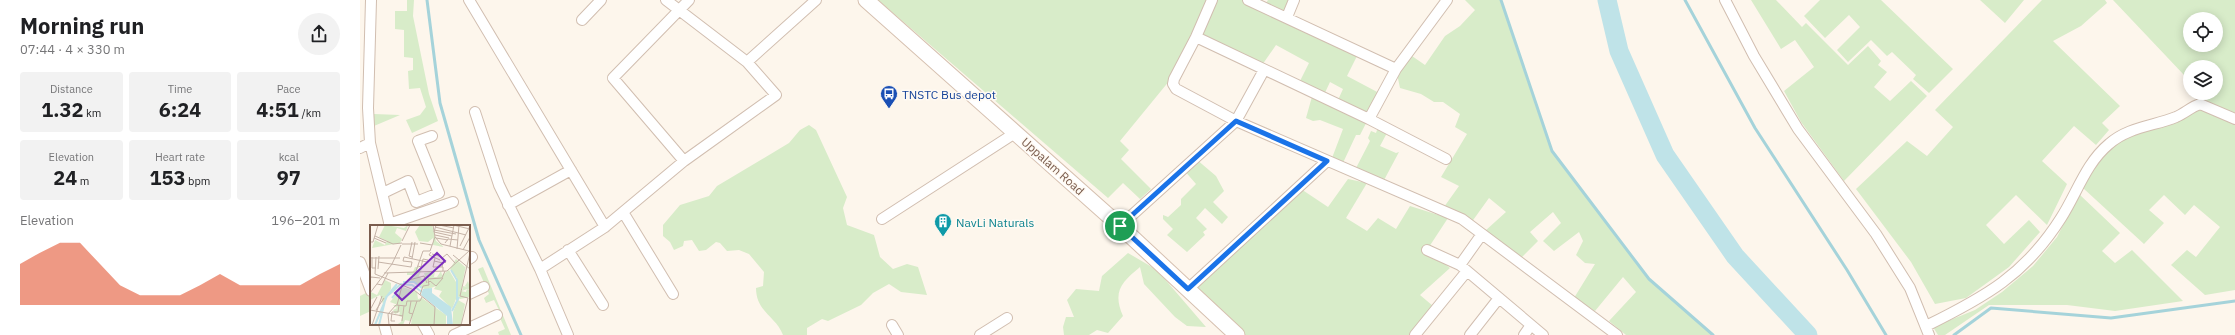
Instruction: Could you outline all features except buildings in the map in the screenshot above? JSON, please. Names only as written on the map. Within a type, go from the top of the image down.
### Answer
[{"type":"main road","name":"Uppalam Road","points":[[866,0],[1120,226],[1237,335]]},
{"type":"street","points":[[371,0],[364,108],[370,143],[390,225],[453,202]]},
{"type":"street","points":[[469,0],[605,227]]},
{"type":"street","points":[[582,20],[601,0]]},
{"type":"street","points":[[540,269],[605,227],[684,161],[776,95],[747,62],[678,11],[666,0]]},
{"type":"street","points":[[684,161],[613,78],[689,0]]},
{"type":"street","points":[[747,62],[816,0]]},
{"type":"street","points":[[1212,0],[1196,37],[1174,79],[1173,84],[1181,92],[1236,121],[1455,216],[1482,234],[1617,335]]},
{"type":"street","points":[[1248,0],[1396,69]]},
{"type":"street","points":[[1287,17],[1294,0]]},
{"type":"street","points":[[1370,119],[1396,69],[1447,0]]},
{"type":"street","points":[[1725,0],[1754,56],[1798,129],[1876,234],[1910,288],[1928,331],[1998,287],[2028,261],[2051,234],[2099,154],[2120,136],[2178,116],[2200,104],[2235,119]]},
{"type":"street","points":[[1196,37],[1370,119],[1446,159]]},
{"type":"street","points":[[1120,226],[1236,121],[1264,70]]},
{"type":"street","points":[[475,112],[499,185],[540,269],[568,335]]},
{"type":"street","points":[[882,219],[1015,133]]},
{"type":"street","points":[[383,193],[408,181],[416,202],[439,193],[418,141],[432,136]]},
{"type":"street","points":[[360,148],[370,143]]},
{"type":"street","points":[[1188,289],[1327,161]]},
{"type":"street","points":[[508,205],[571,170]]},
{"type":"street","points":[[623,212],[673,294]]},
{"type":"street","points":[[1415,335],[1464,268],[1482,234]]},
{"type":"street","points":[[568,250],[603,306]]},
{"type":"street","points":[[1427,250],[1464,268],[1543,335]]},
{"type":"street","points":[[360,262],[370,289]]},
{"type":"street","points":[[470,294],[484,287]]},
{"type":"street","points":[[1470,335],[1499,298]]},
{"type":"street","points":[[454,335],[497,315]]},
{"type":"street","points":[[980,335],[1006,318]]},
{"type":"street","points":[[384,325],[387,335]]},
{"type":"street","points":[[424,325],[429,335]]},
{"type":"street","points":[[892,325],[898,335]]},
{"type":"street","points":[[1524,335],[1531,325]]},
{"type":"green space","points":[[407,0],[414,0],[413,16],[429,94],[438,121],[412,133],[406,120],[420,115],[426,107],[420,88],[409,89],[408,71],[413,70],[413,58],[404,57],[404,30],[395,29],[395,11],[407,11]]},
{"type":"green space","points":[[878,0],[1245,0],[1357,56],[1347,76],[1381,94],[1360,135],[1356,135],[1342,165],[1332,158],[1343,129],[1320,120],[1313,121],[1306,118],[1313,93],[1300,81],[1309,63],[1276,45],[1260,68],[1196,37],[1179,69],[1120,141],[1129,150],[1121,159],[1151,189],[1140,199],[1123,183],[1108,198]],"holes":[[[1330,82],[1343,89],[1338,100],[1323,97]]]},
{"type":"green space","points":[[1268,0],[1292,0],[1287,17],[1266,3]]},
{"type":"green space","points":[[1465,0],[1501,0],[1552,151],[1649,279],[1713,335],[1626,335],[1609,321],[1636,292],[1623,277],[1595,311],[1574,298],[1595,264],[1585,263],[1576,255],[1583,241],[1579,232],[1554,251],[1543,241],[1561,223],[1553,212],[1530,232],[1538,241],[1520,259],[1485,231],[1506,212],[1489,198],[1471,223],[1444,207],[1459,186],[1441,177],[1467,134],[1455,127],[1460,114],[1443,102],[1434,102],[1421,94],[1400,88],[1396,69],[1412,56],[1425,65],[1445,36],[1460,26],[1475,10]]},
{"type":"green space","points":[[1751,0],[1776,0],[1802,27],[1806,23],[1848,65],[1868,46],[1881,61],[1878,65],[1887,72],[1874,87],[1890,101],[1911,81],[1927,96],[1844,181],[1801,122],[1784,91],[1814,67],[1795,40],[1781,49]]},
{"type":"green space","points":[[1820,0],[1881,0],[1953,69],[1929,93],[1913,79],[1916,75],[1892,52],[1887,56],[1871,40],[1848,62],[1837,50],[1860,27],[1849,15],[1825,38],[1804,16]]},
{"type":"green space","points":[[1980,0],[2024,0],[2005,23]]},
{"type":"green space","points":[[2042,0],[2105,0],[2107,3],[2081,26],[2053,41],[2120,106],[2102,123],[2109,130],[2096,145],[2074,126],[2042,161],[2067,184],[2047,225],[2016,195],[1986,225],[2004,244],[2029,220],[2040,232],[2009,267],[1966,298],[1935,304],[1911,262],[1856,189],[1907,141],[1927,156],[1953,127],[1935,110]]},
{"type":"green space","points":[[2113,0],[2235,0],[2235,115],[2206,105],[2202,100],[2223,100],[2223,60],[2183,60],[2183,74]]},
{"type":"green space","points":[[2200,108],[2235,123],[2235,290],[2205,295],[2171,265],[2187,250],[2196,257],[2220,227],[2194,205],[2185,215],[2164,195],[2149,210],[2164,223],[2144,244],[2083,188],[2094,166],[2110,147],[2128,136]]},
{"type":"green space","points":[[374,114],[400,115],[374,126]]},
{"type":"green space","points":[[809,125],[816,130],[847,197],[843,208],[847,225],[874,235],[880,257],[893,269],[907,264],[918,267],[927,295],[901,292],[889,284],[873,293],[861,305],[828,321],[822,319],[807,328],[807,335],[783,335],[776,323],[759,303],[756,288],[763,286],[764,272],[749,254],[739,250],[727,251],[720,243],[716,242],[706,250],[699,251],[692,240],[684,241],[683,246],[674,250],[670,242],[663,236],[663,225],[680,205],[709,196],[717,186],[789,143],[800,130]]},
{"type":"green space","points":[[1378,127],[1388,131],[1380,146],[1396,153],[1399,152],[1383,182],[1355,170],[1370,141],[1368,138],[1371,131],[1376,133]]},
{"type":"green space","points":[[1196,159],[1216,176],[1224,191],[1213,202],[1228,217],[1222,224],[1205,208],[1196,218],[1207,229],[1203,232],[1205,235],[1187,252],[1167,235],[1173,229],[1163,219],[1163,215],[1168,217],[1181,205],[1181,199],[1196,184],[1183,169]]},
{"type":"green space","points":[[1348,179],[1367,183],[1346,218],[1367,231],[1378,218],[1396,229],[1410,206],[1448,218],[1427,250],[1450,268],[1420,295],[1433,306],[1414,335],[1240,335],[1188,289],[1301,189],[1328,207]]},
{"type":"green space","points":[[2079,194],[2120,233],[2102,251],[2115,263],[2132,250],[2183,301],[2115,311],[2067,305],[1989,305],[1945,335],[1938,335],[1933,327],[1975,310],[2002,292],[2033,266],[2057,237]]},
{"type":"green space","points":[[1128,253],[1157,270],[1206,327],[1187,326],[1175,317],[1144,284],[1140,267],[1128,277],[1121,288],[1118,300],[1123,316],[1108,333],[1097,330],[1089,335],[1064,335],[1063,327],[1066,317],[1074,317],[1067,300],[1076,289],[1099,291],[1102,276]]},
{"type":"green space","points":[[483,267],[511,335],[499,335],[498,332],[505,329],[499,316],[501,314],[494,300],[486,303],[484,298],[489,294],[478,269]]},
{"type":"green space","points":[[368,292],[370,297],[370,311],[360,316],[360,296]]},
{"type":"waterway","points":[[427,0],[440,103],[479,240],[521,335]]},
{"type":"waterway","points":[[1501,0],[1552,151],[1649,279],[1713,335]]},
{"type":"waterway","points":[[1607,0],[1619,51],[1665,155],[1735,256],[1808,335]]},
{"type":"waterway","points":[[1685,0],[1755,128],[1847,270],[1886,335]]},
{"type":"waterway","points":[[1954,335],[1991,308],[2111,318],[2235,301]]},
{"type":"place","name":"TNSTC Bus depot","points":[[889,109]]},
{"type":"place","name":"NavLi Naturals","points":[[943,237]]},
{"type":"route","points":[[1236,121],[1327,161],[1188,289],[1120,226],[1236,121]]}]
